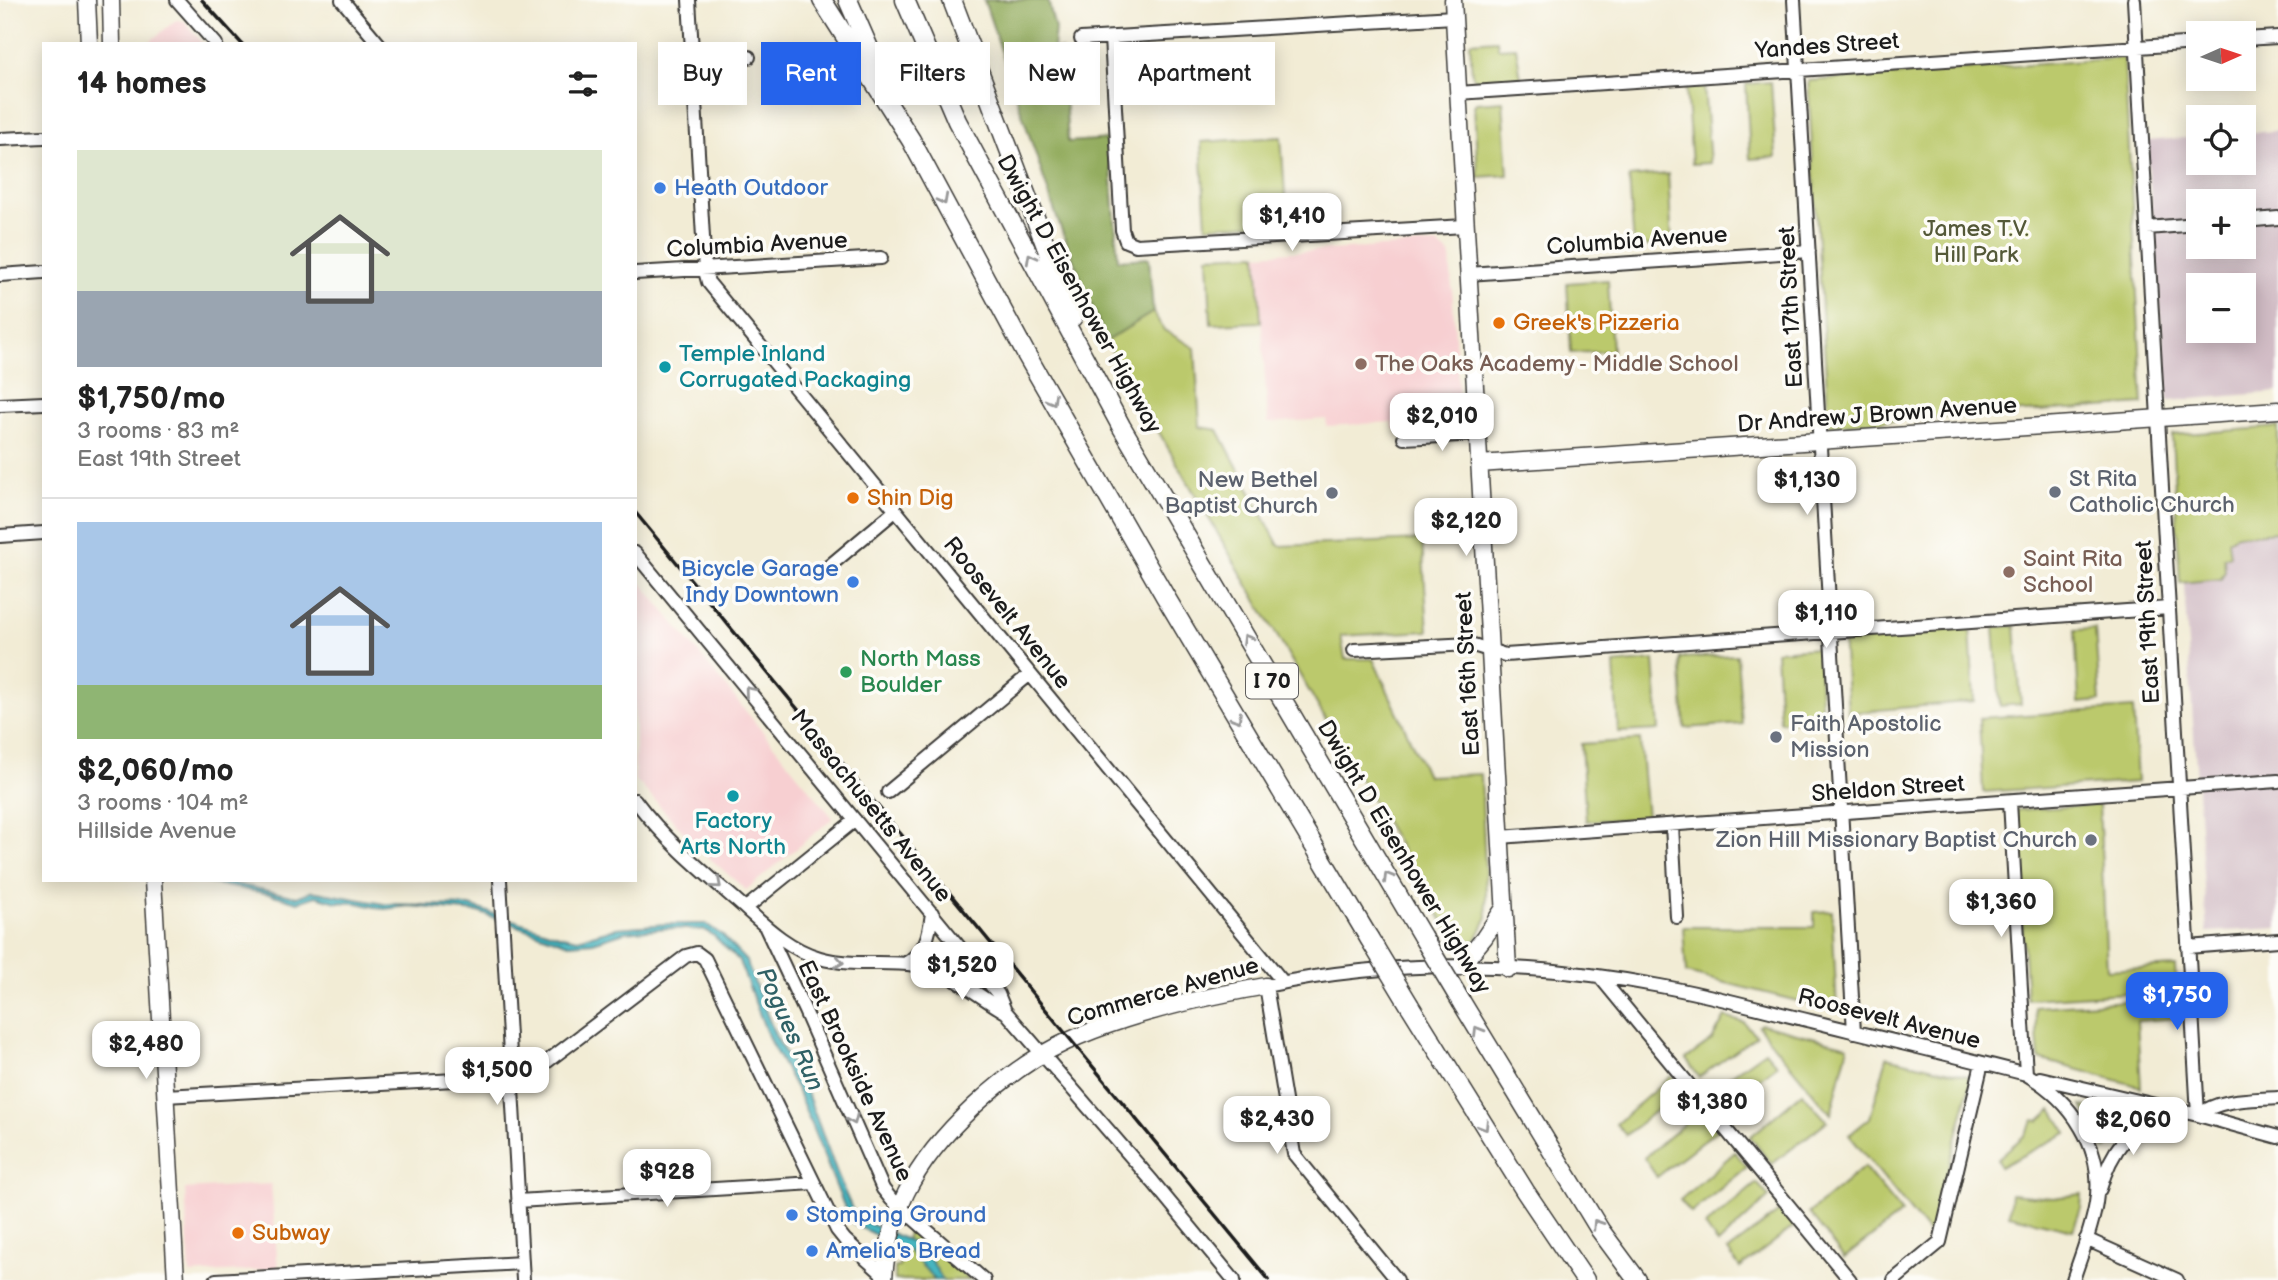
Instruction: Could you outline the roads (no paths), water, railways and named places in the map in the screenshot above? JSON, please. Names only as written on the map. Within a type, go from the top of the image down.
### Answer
[{"type":"highway","name":"I 70","points":[[822,0],[911,140],[1026,355],[1368,938],[1525,1191],[1585,1280]]},
{"type":"highway","points":[[848,0],[911,140]]},
{"type":"highway","points":[[952,0],[1071,312],[1121,426]]},
{"type":"highway","name":"Dwight D Eisenhower Highway","points":[[906,2],[957,121],[1121,426],[1462,1003],[1593,1219],[1637,1280]]},
{"type":"main road","points":[[87,0],[89,42]]},
{"type":"main road","points":[[111,0],[112,42]]},
{"type":"main road","name":"East 16th Street","points":[[1453,0],[1508,969]]},
{"type":"main road","name":"Dr Andrew J Brown Avenue","points":[[1479,464],[2278,410]]},
{"type":"main road","points":[[153,882],[176,1280]]},
{"type":"main road","points":[[1460,967],[1484,939],[1504,908]]},
{"type":"main road","name":"Commerce Avenue","points":[[885,1272],[901,1207],[914,1179],[957,1125],[996,1088],[1042,1055],[1064,1043],[1116,1024],[1198,1001],[1266,986]]},
{"type":"street","points":[[177,0],[214,42]]},
{"type":"street","points":[[342,0],[377,42]]},
{"type":"street","points":[[689,0],[692,42]]},
{"type":"street","name":"East 17th Street","points":[[1794,0],[1854,1032]]},
{"type":"street","name":"East 19th Street","points":[[2134,0],[2198,1115]]},
{"type":"street","points":[[1081,39],[1454,17]]},
{"type":"street","points":[[1111,37],[1122,229],[1126,241],[1136,245],[1465,226]]},
{"type":"street","points":[[2256,38],[2278,37]]},
{"type":"street","name":"Yandes Street","points":[[1458,93],[2186,44]]},
{"type":"street","points":[[696,105],[705,269]]},
{"type":"street","points":[[0,139],[42,137]]},
{"type":"street","points":[[2256,220],[2278,218]]},
{"type":"street","points":[[2147,228],[2186,225]]},
{"type":"street","name":"Columbia Avenue","points":[[1468,274],[1809,251]]},
{"type":"street","name":"Columbia Avenue","points":[[637,273],[881,258]]},
{"type":"street","name":"Roosevelt Avenue","points":[[705,269],[708,282],[1283,982]]},
{"type":"street","points":[[0,275],[42,272]]},
{"type":"street","points":[[0,405],[42,403]]},
{"type":"street","points":[[1404,438],[1478,434]]},
{"type":"street","points":[[821,573],[895,511]]},
{"type":"street","points":[[0,536],[42,533]]},
{"type":"street","name":"Massachusetts Avenue","points":[[637,555],[998,994],[1005,1012],[1234,1280]]},
{"type":"street","points":[[1354,650],[1471,645],[1505,655],[2169,608]]},
{"type":"street","points":[[888,792],[1030,674]]},
{"type":"street","name":"Sheldon Street","points":[[1500,837],[2278,781]]},
{"type":"street","name":"East Brookside Avenue","points":[[637,802],[664,833],[787,943],[821,959],[859,964],[905,964],[948,975],[1005,1012]]},
{"type":"street","points":[[2010,802],[2026,1074],[2278,1137]]},
{"type":"street","points":[[746,908],[855,820]]},
{"type":"street","points":[[1672,824],[1678,917]]},
{"type":"street","points":[[500,882],[523,1280]]},
{"type":"street","points":[[905,964],[915,958],[926,945],[932,913]]},
{"type":"street","name":"East Brookside Avenue","points":[[764,925],[883,1189],[984,1280]]},
{"type":"street","points":[[2188,947],[2278,940]]},
{"type":"street","points":[[165,1097],[528,1076],[686,956],[697,953],[705,960],[814,1183],[845,1240],[885,1272]]},
{"type":"street","name":"Commerce Avenue","points":[[1266,986],[1371,970],[1460,967],[1508,969]]},
{"type":"street","name":"Roosevelt Avenue","points":[[1508,969],[1600,976],[1682,990],[2026,1074],[2058,1097],[2080,1124],[2096,1167],[2096,1203],[2073,1280]]},
{"type":"street","points":[[1600,976],[1850,1280]]},
{"type":"street","points":[[1266,986],[1294,1154],[1397,1280]]},
{"type":"street","points":[[1894,1280],[1940,1242],[1982,1063]]},
{"type":"street","points":[[2198,1115],[2227,1102],[2278,1098]]},
{"type":"street","points":[[2096,1203],[2106,1172],[2128,1135],[2152,1116],[2172,1110]]},
{"type":"street","points":[[518,1201],[814,1183]]},
{"type":"street","points":[[2086,1239],[2177,1280]]},
{"type":"street","points":[[216,1280],[522,1263]]},
{"type":"water","points":[[203,882],[226,882],[297,897],[312,891],[384,904],[470,906],[578,939],[617,928],[706,924],[723,936],[746,961],[775,1035],[805,1088],[856,1218],[912,1242],[930,1259],[943,1280],[935,1280],[909,1251],[855,1225],[849,1218],[798,1092],[770,1041],[739,961],[714,936],[704,930],[668,928],[625,932],[593,942],[569,944],[478,912],[409,906],[384,909],[316,896],[298,902]]},
{"type":"railway","points":[[202,0],[240,42]]},
{"type":"railway","points":[[637,514],[1269,1280]]},
{"type":"place","name":"Heath Outdoor","points":[[660,188]]},
{"type":"place","name":"Greek's Pizzeria","points":[[1499,323]]},
{"type":"place","name":"The Oaks Academy - Middle School","points":[[1361,364]]},
{"type":"place","name":"Temple Inland Corrugated Packaging","points":[[665,367]]},
{"type":"place","name":"St Rita Catholic Church","points":[[2055,492]]},
{"type":"place","name":"New Bethel Baptist Church","points":[[1332,493]]},
{"type":"place","name":"Shin Dig","points":[[853,498]]},
{"type":"place","name":"Saint Rita School","points":[[2009,572]]},
{"type":"place","name":"Bicycle Garage Indy Downtown","points":[[853,582]]},
{"type":"place","name":"North Mass Boulder","points":[[846,672]]},
{"type":"place","name":"Faith Apostolic Mission","points":[[1776,737]]},
{"type":"place","name":"Factory Arts North","points":[[733,796]]},
{"type":"place","name":"Zion Hill Missionary Baptist Church","points":[[2091,840]]},
{"type":"place","name":"Stomping Ground","points":[[792,1215]]},
{"type":"place","name":"Subway","points":[[238,1233]]},
{"type":"place","name":"Amelia's Bread","points":[[812,1251]]},
{"type":"park label","name":"James T.V. Hill Park","points":[[1976,242]]},
{"type":"water label","name":"Pogues Run","points":[[790,1029]]}]
